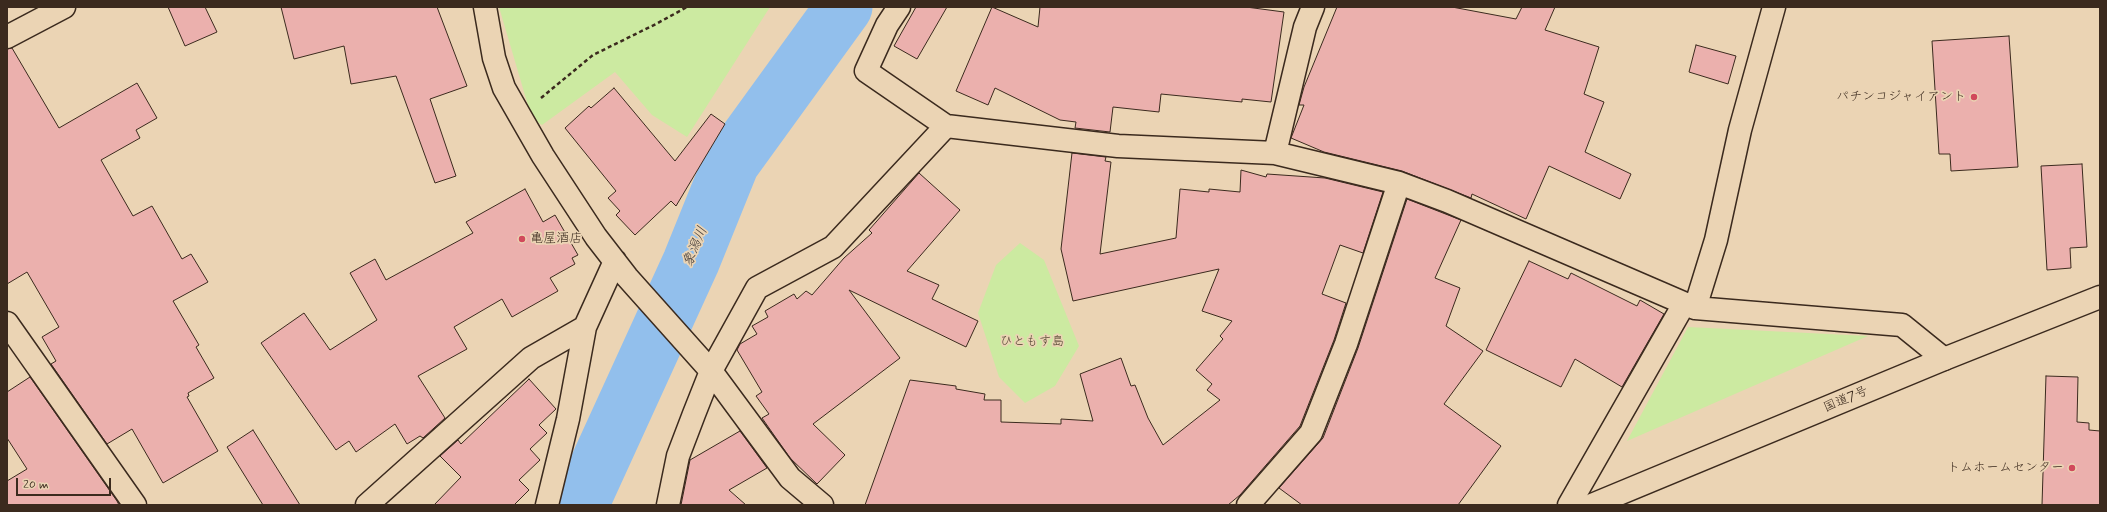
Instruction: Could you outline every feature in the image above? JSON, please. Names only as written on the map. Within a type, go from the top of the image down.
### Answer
[{"type":"main road","points":[[7,37],[64,7]]},
{"type":"main road","points":[[485,7],[494,58],[504,88],[596,237],[621,269],[711,371],[790,478],[822,505]]},
{"type":"main road","points":[[899,7],[887,25],[866,71],[946,126],[1118,146],[1275,153],[1399,183],[1447,200],[1689,306],[1902,325],[1944,359]]},
{"type":"main road","points":[[1275,153],[1305,27],[1313,7]]},
{"type":"main road","points":[[1569,505],[1689,306],[1716,240],[1740,130],[1774,7]]},
{"type":"main road","points":[[668,505],[678,456],[711,371],[757,288],[833,247],[946,126]]},
{"type":"main road","points":[[1248,505],[1311,433],[1346,344],[1399,183]]},
{"type":"main road","points":[[547,505],[568,419],[585,327],[621,269]]},
{"type":"main road","name":"国道7号","points":[[1592,505],[1944,359],[2098,299]]},
{"type":"main road","points":[[7,323],[135,505]]},
{"type":"main road","points":[[367,505],[531,358],[585,327]]},
{"type":"path","points":[[520,116],[593,54],[656,24],[687,7]]},
{"type":"green space","points":[[499,7],[770,7],[687,137],[652,115],[615,72],[542,125],[532,119]]},
{"type":"green space","name":"ひともす島","points":[[1020,243],[1044,260],[1079,346],[1055,386],[1025,403],[999,377],[978,313],[996,265]]},
{"type":"green space","points":[[1688,327],[1868,336],[1627,441]]},
{"type":"building","points":[[168,7],[205,7],[217,32],[185,46]]},
{"type":"building","points":[[281,7],[437,7],[467,86],[430,99],[456,176],[435,183],[396,76],[351,84],[344,46],[294,59]]},
{"type":"building","points":[[916,7],[947,7],[917,59],[894,46]]},
{"type":"building","points":[[992,7],[1038,27],[1040,7],[1246,7],[1284,12],[1271,102],[1242,99],[1242,102],[1161,94],[1159,112],[1113,107],[1110,132],[1075,128],[1076,122],[1060,120],[995,88],[988,105],[956,91]]},
{"type":"building","points":[[1337,7],[1452,7],[1516,19],[1522,7],[1555,7],[1545,30],[1599,47],[1584,94],[1604,102],[1585,152],[1631,174],[1620,199],[1549,166],[1526,219],[1472,194],[1471,198],[1402,171],[1324,152],[1291,138],[1304,105],[1299,105],[1304,87]]},
{"type":"building","name":"パチンコジャイアント","points":[[2009,36],[2018,167],[1951,171],[1950,154],[1939,154],[1932,41]]},
{"type":"building","points":[[1696,45],[1736,56],[1728,84],[1689,72]]},
{"type":"building","points":[[12,48],[59,128],[137,83],[157,118],[136,130],[140,138],[101,160],[133,216],[152,206],[182,259],[191,254],[208,282],[173,301],[199,345],[196,347],[214,378],[188,393],[189,396],[187,397],[218,451],[163,483],[132,429],[107,444],[51,364],[56,361],[42,337],[59,327],[27,272],[7,284],[7,49]]},
{"type":"building","points":[[614,88],[675,161],[711,114],[725,124],[676,206],[671,201],[635,235],[616,215],[620,211],[608,198],[616,191],[565,128],[589,106],[591,108]]},
{"type":"building","points":[[1072,153],[1106,157],[1105,161],[1111,162],[1100,254],[1176,238],[1180,189],[1209,192],[1209,189],[1240,192],[1241,170],[1266,177],[1267,174],[1325,178],[1383,192],[1363,253],[1340,245],[1322,294],[1346,303],[1334,340],[1300,426],[1240,495],[1228,505],[865,505],[910,380],[956,386],[956,389],[985,394],[984,400],[1001,400],[1001,422],[1061,424],[1061,419],[1093,421],[1080,374],[1121,358],[1131,386],[1135,385],[1148,418],[1163,445],[1220,400],[1207,390],[1212,384],[1196,370],[1223,339],[1220,336],[1232,321],[1202,311],[1219,269],[1073,301],[1061,249]]},
{"type":"building","points":[[2082,164],[2087,247],[2070,248],[2071,268],[2047,270],[2041,166]]},
{"type":"building","points":[[919,173],[960,210],[907,271],[939,285],[932,299],[978,321],[966,347],[849,290],[900,358],[813,424],[845,455],[817,484],[790,458],[762,418],[769,414],[756,396],[762,392],[737,350],[740,344],[757,334],[752,326],[768,317],[765,311],[794,294],[797,299],[806,291],[812,295],[844,258],[872,233],[869,230]]},
{"type":"building","points":[[525,189],[543,222],[555,215],[578,255],[572,258],[575,264],[550,278],[558,291],[512,317],[502,299],[454,327],[467,349],[418,376],[445,418],[423,438],[420,436],[407,444],[395,424],[356,452],[349,441],[336,450],[261,343],[304,313],[330,350],[377,320],[350,273],[375,259],[386,280],[473,233],[466,222]]},
{"type":"building","points":[[1407,199],[1461,220],[1435,278],[1460,288],[1446,326],[1483,351],[1444,404],[1501,446],[1458,505],[1302,505],[1279,488],[1323,438],[1358,348]]},
{"type":"building","points":[[1529,261],[1568,279],[1571,273],[1637,306],[1640,300],[1664,314],[1622,387],[1575,359],[1561,387],[1486,350]]},
{"type":"building","name":"トムホームセンター","points":[[2046,376],[2078,377],[2077,422],[2089,423],[2089,430],[2100,431],[2100,505],[2042,505]]},
{"type":"building","points":[[30,377],[119,505],[7,505],[7,481],[27,469],[7,438],[7,392]]},
{"type":"building","points":[[529,379],[556,409],[539,425],[547,433],[530,449],[540,460],[519,480],[529,490],[514,505],[434,505],[461,477],[440,456],[458,440],[461,444]]},
{"type":"building","points":[[253,430],[300,505],[263,505],[227,447]]},
{"type":"building","points":[[740,431],[767,468],[729,490],[746,505],[681,505],[690,460]]},
{"type":"waterway","name":"象潟川","points":[[580,505],[691,262],[731,163],[844,7]]},
{"type":"place","name":"パチンコジャイアント","points":[[1974,97]]},
{"type":"place","name":"亀屋酒店","points":[[522,239]]},
{"type":"place","name":"トムホームセンター","points":[[2072,468]]}]
